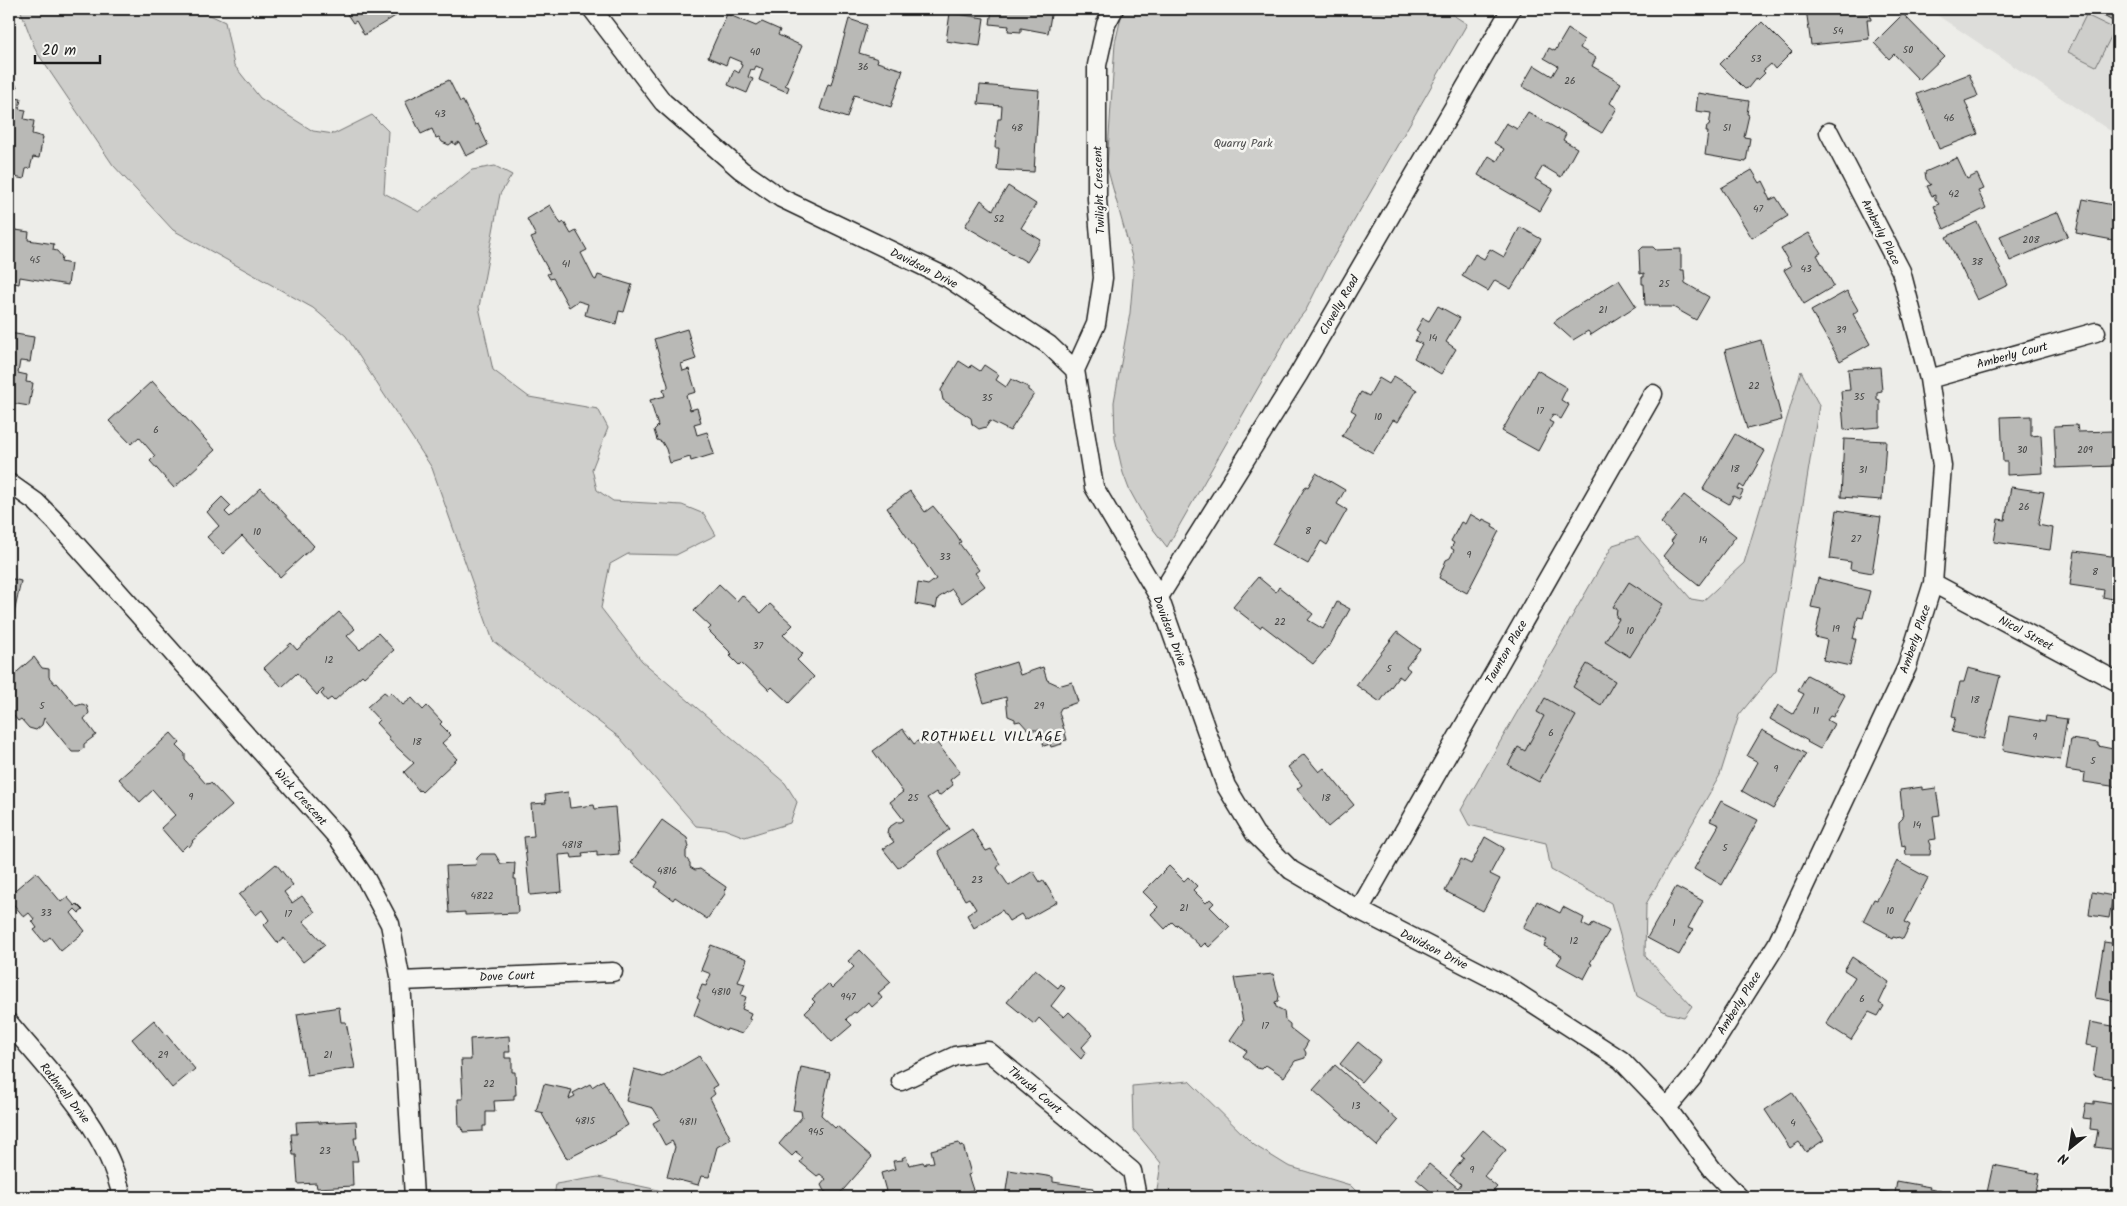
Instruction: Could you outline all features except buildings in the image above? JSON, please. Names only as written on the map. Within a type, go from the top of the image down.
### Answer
[{"type":"street","name":"Davidson Drive","points":[[592,9],[663,102],[741,170],[781,198],[948,278],[1049,345],[1076,370],[1094,487],[1159,598],[1226,786],[1255,834],[1291,870],[1359,910],[1505,985],[1621,1060],[1667,1108],[1713,1170],[1739,1197]]},
{"type":"street","name":"Twilight Crescent","points":[[1076,370],[1096,324],[1104,278],[1097,199],[1097,65],[1106,24],[1114,9]]},
{"type":"street","name":"Clovelly Road","points":[[1159,598],[1298,375],[1511,9]]},
{"type":"street","name":"Amberly Place","points":[[1667,1108],[1693,1077],[1777,944],[1907,667],[1933,583],[1942,466],[1929,378],[1901,270],[1829,132]]},
{"type":"street","name":"Amberly Court","points":[[1929,378],[2096,332]]},
{"type":"street","name":"Taunton Place","points":[[1359,910],[1653,394]]},
{"type":"street","name":"Wick Crescent","points":[[9,483],[36,502],[55,521],[338,838],[366,879],[390,924],[401,980],[414,1197]]},
{"type":"street","name":"Nicol Street","points":[[1933,583],[2118,682]]},
{"type":"street","name":"Dove Court","points":[[401,980],[613,972]]},
{"type":"street","name":"Rothwell Drive","points":[[9,1023],[86,1116],[103,1146],[122,1197]]},
{"type":"street","name":"Thrush Court","points":[[901,1081],[954,1056],[988,1051],[1132,1171],[1138,1197]]},
{"type":"shaded area","points":[[1928,9],[2118,9],[2118,136]]},
{"type":"green space","points":[[20,9],[197,9],[225,22],[234,65],[260,98],[313,131],[334,134],[372,115],[388,131],[384,193],[419,212],[472,170],[495,166],[512,175],[500,194],[479,307],[493,370],[529,397],[598,409],[608,428],[592,469],[597,490],[613,501],[682,505],[704,514],[716,535],[676,555],[628,554],[610,564],[601,608],[642,661],[785,783],[797,802],[790,823],[745,837],[724,829],[696,826],[620,738],[493,641],[432,468],[346,336],[313,308],[173,230],[113,165],[36,51]]},
{"type":"green space","name":"Quarry Park","points":[[1125,9],[1444,9],[1467,24],[1327,268],[1306,310],[1294,325],[1167,547],[1146,520],[1129,489],[1123,473],[1115,438],[1114,402],[1130,313],[1133,261],[1107,167],[1115,43],[1122,13]]},
{"type":"green space","points":[[2086,15],[2115,29],[2096,66],[2068,52]]},
{"type":"green space","points":[[1801,371],[1819,405],[1776,670],[1739,715],[1720,775],[1646,904],[1645,956],[1692,1006],[1684,1017],[1667,1013],[1637,996],[1611,903],[1551,870],[1546,843],[1469,825],[1461,810],[1613,545],[1638,537],[1691,599],[1703,601],[1744,563]]},
{"type":"green space","points":[[1189,1081],[1254,1145],[1288,1166],[1350,1185],[1362,1197],[1156,1197],[1161,1163],[1133,1129],[1132,1086]]},
{"type":"green space","points":[[598,1177],[684,1197],[554,1197],[556,1184]]},
{"type":"district","name":"ROTHWELL VILLAGE","points":[[992,736]]}]
